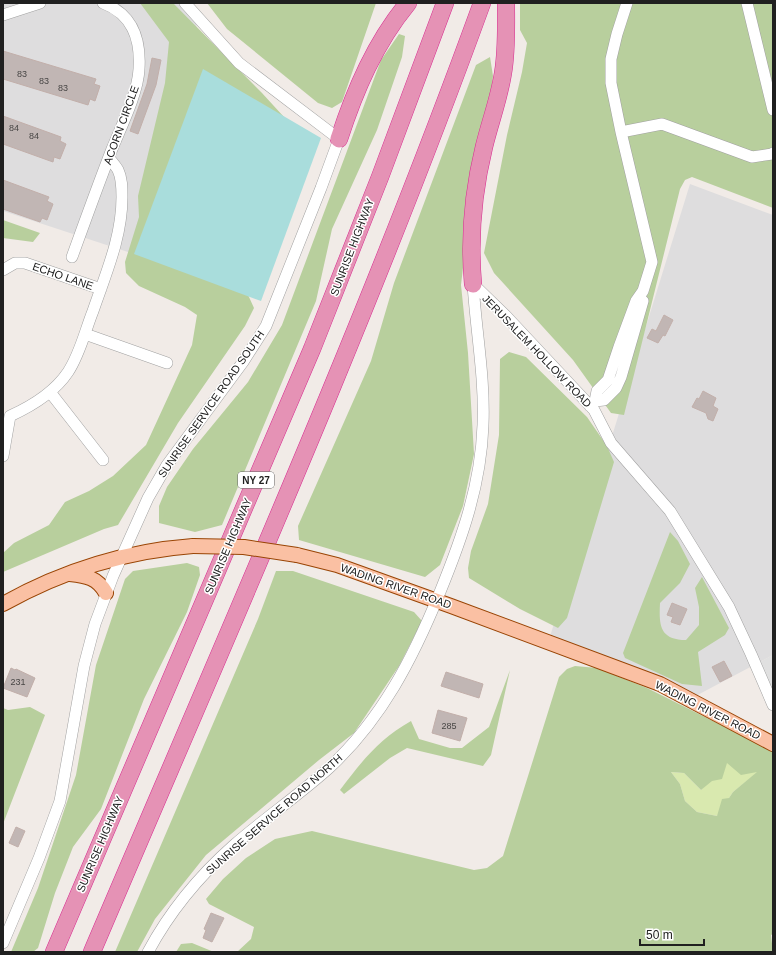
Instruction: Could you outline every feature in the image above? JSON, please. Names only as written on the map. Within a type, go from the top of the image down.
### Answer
[{"type":"highway","points":[[338,139],[369,62],[390,27],[408,3]]},
{"type":"highway","name":"SUNRISE HIGHWAY","points":[[54,952],[312,349],[380,177],[445,3]]},
{"type":"highway","name":"NY 27","points":[[92,952],[358,326],[426,153],[482,3]]},
{"type":"highway","points":[[472,284],[471,235],[473,208],[484,148],[504,72],[506,3]]},
{"type":"main road","name":"WADING RIVER ROAD","points":[[3,604],[65,574],[121,557],[193,546],[244,547],[298,554],[337,565],[660,684],[773,744]]},
{"type":"main road","points":[[65,574],[95,579],[106,593]]},
{"type":"street","points":[[8,10],[40,3]]},
{"type":"street","name":"ACORN CIRCLE","points":[[72,257],[130,103],[139,70],[138,47],[130,24],[122,13],[103,3]]},
{"type":"street","points":[[185,3],[239,62],[338,139]]},
{"type":"street","points":[[592,403],[604,400],[616,388],[624,348],[643,303],[643,290],[652,262],[611,83],[612,59],[617,34],[627,3]]},
{"type":"street","points":[[747,3],[773,110]]},
{"type":"street","points":[[621,132],[662,124],[752,157],[773,153]]},
{"type":"street","name":"SUNRISE SERVICE ROAD SOUTH","points":[[3,943],[39,858],[60,801],[84,666],[106,593],[121,557],[148,498],[167,465],[243,362],[266,326],[298,248],[338,139]]},
{"type":"street","name":"ECHO LANE","points":[[3,456],[7,416],[24,410],[50,392],[67,373],[77,356],[85,334],[114,252],[122,214],[122,184],[118,170],[109,158]]},
{"type":"street","name":"ECHO LANE","points":[[3,270],[15,263],[25,263],[100,289]]},
{"type":"street","name":"JERUSALEM HOLLOW ROAD","points":[[472,284],[507,317],[592,403],[611,443],[670,511],[708,572],[735,620],[773,705]]},
{"type":"street","name":"SUNRISE SERVICE ROAD NORTH","points":[[148,952],[178,906],[207,871],[235,844],[331,766],[367,728],[386,702],[402,674],[436,601],[469,517],[476,488],[481,454],[483,392],[472,284]]},
{"type":"street","points":[[85,334],[167,363]]},
{"type":"street","points":[[50,392],[102,460]]},
{"type":"shaded area","points":[[3,3],[193,3],[203,69],[134,254],[3,211]]},
{"type":"shaded area","points":[[690,184],[773,215],[773,655],[690,699],[548,643]]},
{"type":"shaded area","points":[[773,655],[773,705],[756,664]]},
{"type":"green space","points":[[140,3],[173,3],[262,93],[306,141],[244,286],[254,308],[245,326],[178,423],[118,525],[104,529],[3,572],[3,553],[14,543],[49,525],[65,502],[89,491],[113,476],[146,445],[192,345],[197,315],[185,307],[139,286],[126,273],[125,262],[139,217],[138,196],[165,83],[169,42]]},
{"type":"green space","points":[[207,3],[376,3],[342,102],[332,108],[318,103],[227,29]]},
{"type":"green space","points":[[520,3],[773,3],[773,208],[692,177],[685,180],[680,189],[624,415],[611,413],[573,360],[494,273],[484,253],[527,43],[520,30]]},
{"type":"green space","points":[[399,34],[405,36],[402,57],[377,130],[332,229],[316,301],[222,525],[195,532],[159,523],[159,506],[167,487],[193,449],[248,382],[282,325],[381,60]]},
{"type":"green space","points":[[490,57],[493,76],[491,98],[478,137],[461,285],[468,353],[474,454],[463,506],[440,565],[425,577],[299,540],[298,526],[371,361],[394,283],[476,65]]},
{"type":"green space","points":[[3,220],[40,233],[33,242],[3,238]]},
{"type":"green space","points":[[509,352],[526,357],[587,417],[607,446],[614,462],[567,618],[558,628],[520,609],[469,578],[468,568],[471,551],[488,504],[499,435],[500,359]]},
{"type":"green space","points":[[670,532],[678,541],[690,564],[680,583],[660,603],[662,629],[670,637],[686,640],[699,625],[699,607],[695,588],[702,577],[729,628],[725,635],[698,652],[702,686],[682,684],[625,658],[623,653]]},
{"type":"green space","points":[[187,563],[199,567],[200,575],[187,612],[144,699],[101,809],[73,847],[55,893],[38,948],[33,952],[11,952],[38,888],[76,775],[96,665],[125,579],[133,571]]},
{"type":"green space","points":[[276,571],[293,571],[414,612],[422,621],[399,666],[354,733],[319,760],[206,855],[155,919],[137,952],[115,952],[258,619]]},
{"type":"green space","points":[[575,666],[597,668],[647,688],[773,751],[773,934],[771,935],[773,952],[237,952],[251,939],[254,927],[209,904],[206,899],[223,879],[246,858],[275,839],[312,831],[474,870],[487,868],[503,856],[559,677],[567,669]],"holes":[[[727,763],[741,775],[757,772],[733,792],[729,798],[722,799],[717,816],[697,812],[685,801],[680,784],[671,772],[684,773],[701,790],[712,781],[722,779]]]},
{"type":"green space","points":[[510,670],[491,755],[483,766],[407,748],[390,758],[344,794],[340,790],[380,743],[411,721],[419,739],[450,748],[462,748],[489,727]]},
{"type":"green space","points":[[30,707],[45,715],[3,824],[3,708],[8,710]]},
{"type":"green space","points":[[727,762],[758,772],[733,792],[717,816],[697,812],[685,801],[680,784],[671,772],[684,773],[701,790]]},
{"type":"green space","points":[[192,943],[214,952],[176,952],[181,944]]},
{"type":"water","points":[[203,69],[321,138],[261,301],[134,254]]},
{"type":"building","points":[[3,51],[96,79],[94,84],[100,86],[95,101],[90,99],[88,105],[3,79]]},
{"type":"building","points":[[152,58],[161,60],[156,85],[138,134],[130,131],[147,84]]},
{"type":"building","points":[[3,116],[61,137],[60,141],[66,144],[60,159],[54,157],[53,162],[3,144]]},
{"type":"building","points":[[3,180],[49,197],[47,201],[53,204],[47,220],[42,218],[40,222],[3,209]]},
{"type":"building","points":[[664,315],[673,320],[665,336],[663,335],[658,343],[647,338],[652,329],[656,331]]},
{"type":"building","points":[[703,391],[716,398],[713,406],[718,409],[713,421],[708,419],[706,413],[692,407],[697,398],[699,399]]},
{"type":"building","points":[[672,603],[687,609],[680,625],[671,622],[673,617],[667,615]]},
{"type":"building","points":[[724,661],[732,676],[720,682],[712,667]]},
{"type":"building","points":[[11,668],[35,678],[27,697],[3,688]]},
{"type":"building","points":[[446,672],[483,684],[479,698],[441,686]]},
{"type":"building","points":[[438,710],[467,718],[460,741],[432,733]]},
{"type":"building","points":[[16,827],[25,831],[18,847],[9,843]]},
{"type":"building","points":[[211,913],[224,918],[212,942],[203,938],[206,930],[204,929]]}]
